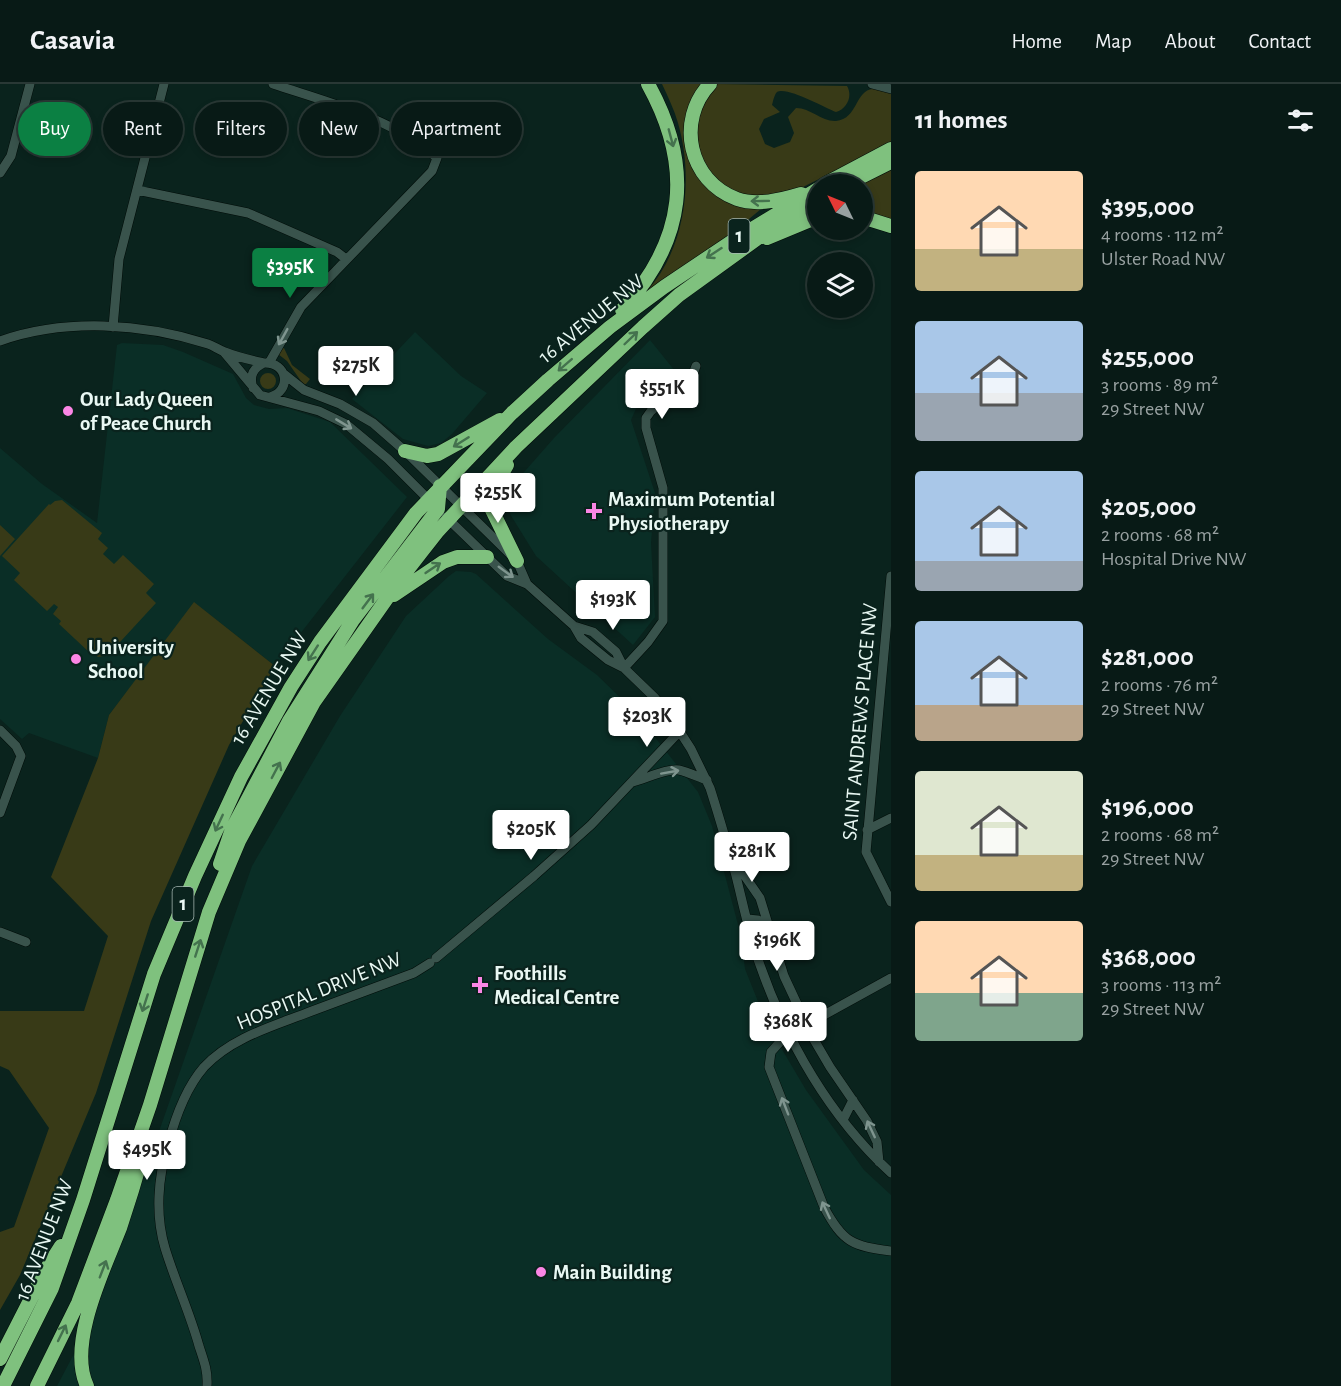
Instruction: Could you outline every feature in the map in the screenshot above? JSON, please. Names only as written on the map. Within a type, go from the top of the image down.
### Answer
[{"type":"highway","points":[[610,327],[656,267],[668,241],[674,214],[678,177],[673,147],[667,124],[648,84]]},
{"type":"highway","points":[[710,84],[701,94],[695,108],[690,124],[690,138],[698,165],[715,184],[724,193],[745,201],[776,200],[807,192]]},
{"type":"highway","points":[[844,174],[891,149]]},
{"type":"highway","points":[[867,174],[891,162]]},
{"type":"highway","name":"16 AVENUE NW","points":[[3,1386],[52,1288],[154,974],[195,876],[241,777],[291,687],[320,642],[416,513],[433,504],[440,486],[512,413],[610,327],[708,257],[807,195]]},
{"type":"highway","name":"16 AVENUE NW","points":[[37,1386],[78,1303],[117,1200],[150,1105],[209,912],[239,841],[314,702],[402,576],[448,520],[516,447],[643,327],[688,288],[740,249],[807,206]]},
{"type":"highway","points":[[873,220],[891,226]]},
{"type":"highway","points":[[740,249],[807,223]]},
{"type":"highway","points":[[405,451],[427,456],[438,454],[512,413]]},
{"type":"highway","points":[[516,447],[492,491],[491,501],[496,519],[516,561]]},
{"type":"highway","points":[[209,912],[215,881],[232,829],[289,721],[353,620],[433,504]]},
{"type":"highway","points":[[372,618],[394,594],[443,562],[457,557],[487,556]]},
{"type":"highway","points":[[87,1386],[82,1375],[80,1350],[95,1290],[120,1226],[143,1154],[150,1105]]},
{"type":"highway","points":[[0,1359],[45,1271],[73,1227]]},
{"type":"street","points":[[0,173],[11,156],[30,84]]},
{"type":"street","points":[[112,327],[119,259],[164,84]]},
{"type":"street","points":[[253,388],[251,378],[253,373],[256,368],[267,363],[301,307],[432,171],[437,158],[426,147],[404,134],[361,114],[273,84]]},
{"type":"street","points":[[872,84],[891,89]]},
{"type":"street","points":[[137,190],[248,213],[337,252],[346,259]]},
{"type":"street","points":[[0,341],[27,332],[77,325],[112,327],[168,334],[278,366],[284,374],[304,390],[352,410],[373,423],[405,451],[516,561],[527,584]]},
{"type":"street","points":[[224,352],[260,395],[319,411],[346,424],[388,459],[507,576],[527,584],[574,626],[593,632],[616,652],[624,668],[655,698],[680,731],[707,780],[760,964],[788,1033],[811,1073],[843,1120],[891,1173]]},
{"type":"street","points":[[624,668],[662,626],[663,621],[663,488],[646,428],[646,418],[693,374],[696,366]]},
{"type":"street","points":[[270,397],[280,393],[283,389],[284,374]]},
{"type":"street","name":"SAINT ANDREWS PLACE NW","points":[[891,576],[887,665],[866,852],[891,902]]},
{"type":"street","points":[[0,730],[16,746],[21,756],[0,813]]},
{"type":"street","name":"HOSPITAL DRIVE NW","points":[[207,1386],[208,1373],[165,1247],[160,1225],[159,1191],[166,1152],[180,1108],[195,1078],[223,1050],[249,1036],[414,973],[433,961],[591,825],[680,731]]},
{"type":"street","points":[[633,782],[652,778],[667,771],[679,770],[707,780]]},
{"type":"street","points":[[867,830],[891,818]]},
{"type":"street","points":[[730,854],[760,898],[784,976],[806,1025],[830,1067],[867,1121],[877,1142],[879,1162]]},
{"type":"street","points":[[747,919],[758,920],[770,930]]},
{"type":"street","points":[[0,932],[26,942]]},
{"type":"street","points":[[806,1025],[891,978]]},
{"type":"street","points":[[788,1033],[771,1052],[769,1066],[825,1207],[834,1226],[854,1244],[891,1251]]},
{"type":"street","points":[[843,1120],[853,1100]]},
{"type":"shaded area","points":[[662,84],[702,84],[692,99],[685,122],[685,145],[692,165],[761,209],[737,229],[647,291],[671,254],[683,212],[686,189],[683,144],[671,103]]},
{"type":"shaded area","points":[[715,84],[847,86],[848,102],[836,112],[789,92],[777,92],[772,105],[780,112],[764,119],[759,129],[765,144],[774,148],[790,142],[794,133],[788,117],[796,108],[836,121],[849,115],[867,91],[877,89],[891,92],[891,143],[829,174],[807,174],[807,185],[799,189],[752,198],[728,189],[702,164],[694,124],[707,93]]},
{"type":"shaded area","points":[[891,168],[891,219],[873,216],[873,177]]},
{"type":"shaded area","points":[[415,332],[461,376],[487,393],[452,434],[441,443],[428,446],[403,439],[352,399]]},
{"type":"shaded area","points":[[650,340],[675,371],[639,402],[631,420],[655,493],[651,543],[655,617],[633,645],[536,556],[510,514],[511,487],[554,438]]},
{"type":"shaded area","points":[[122,343],[163,345],[183,352],[233,374],[246,398],[254,405],[269,409],[287,408],[330,422],[407,497],[275,666],[195,603],[109,715],[98,758],[29,733],[22,739],[0,719],[0,448],[42,484],[97,523],[117,345]]},
{"type":"shaded area","points":[[284,348],[292,365],[310,379],[306,384],[303,384],[287,361],[278,354]]},
{"type":"shaded area","points":[[268,373],[274,375],[276,381],[274,387],[268,389],[262,387],[260,381],[262,375]]},
{"type":"shaded area","points":[[62,500],[102,533],[98,539],[108,548],[103,554],[114,564],[123,555],[154,584],[146,593],[156,603],[109,654],[104,656],[98,657],[90,653],[59,624],[61,621],[53,614],[58,607],[54,604],[47,611],[14,580],[20,573],[2,556],[49,504]]},
{"type":"shaded area","points":[[0,525],[15,539],[0,556]]},
{"type":"shaded area","name":"Foothills Medical Centre","points":[[456,571],[476,574],[548,639],[597,675],[636,713],[698,792],[712,826],[741,936],[745,969],[767,1024],[806,1090],[864,1170],[891,1195],[891,1386],[57,1386],[95,1314],[252,866],[340,716],[406,616]]},
{"type":"shaded area","points":[[194,602],[275,666],[229,745],[151,921],[96,1093],[20,1275],[0,1310],[0,1232],[14,1227],[49,1128],[9,1070],[0,1066],[0,1011],[84,1011],[108,936],[51,877],[98,758],[109,715]]},
{"type":"place","name":"Our Lady Queen of Peace Church","points":[[68,411]]},
{"type":"place","name":"Maximum Potential Physiotherapy","points":[[594,511]]},
{"type":"place","name":"University School","points":[[76,659]]},
{"type":"place","name":"Foothills Medical Centre","points":[[480,985]]},
{"type":"place","name":"Main Building","points":[[541,1272]]}]
